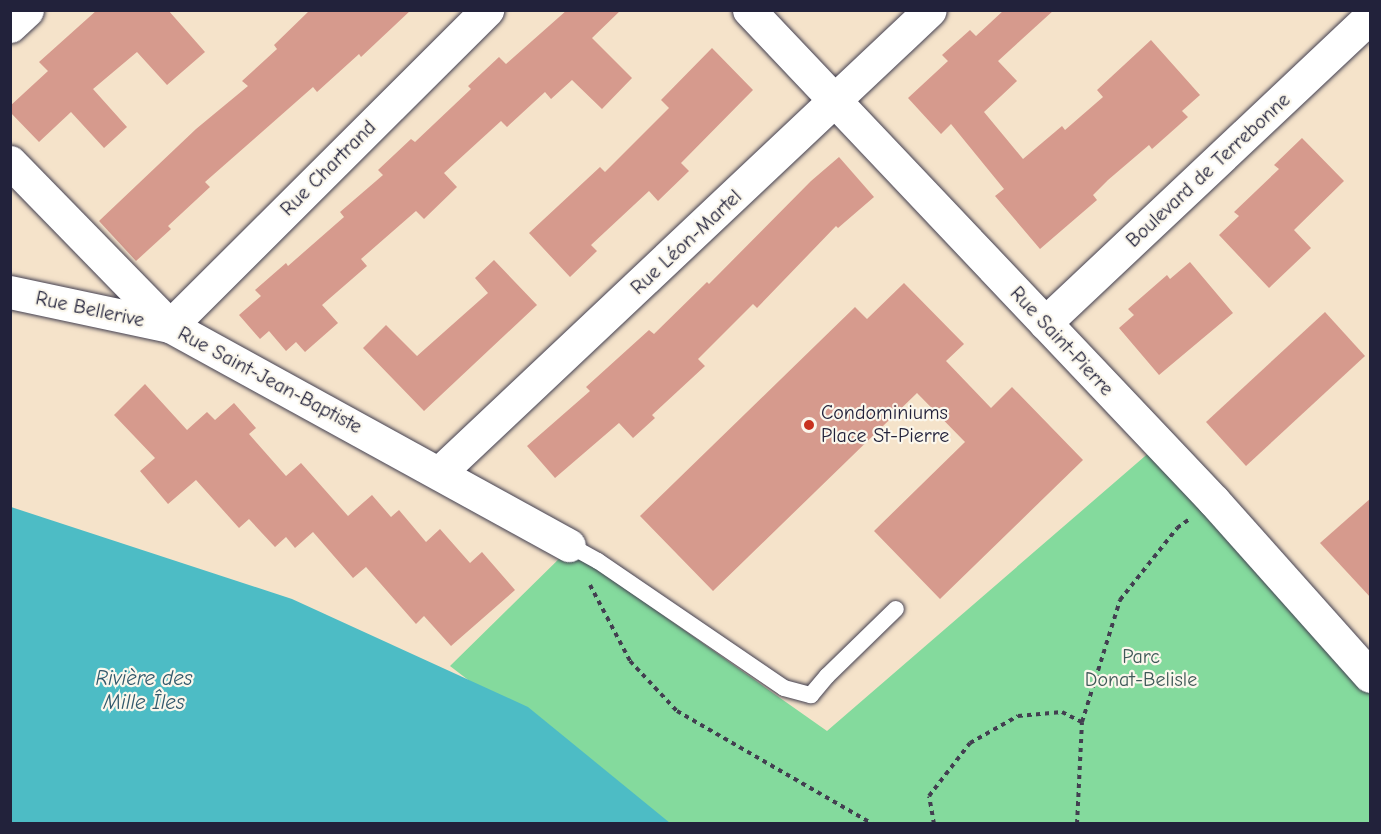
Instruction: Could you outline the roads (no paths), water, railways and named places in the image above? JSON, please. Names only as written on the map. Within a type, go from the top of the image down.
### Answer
[{"type":"street","points":[[10,26],[27,10]]},
{"type":"street","name":"Rue Chartrand","points":[[170,326],[487,10]]},
{"type":"street","name":"Rue Saint-Pierre","points":[[749,10],[1214,501],[1371,676]]},
{"type":"street","name":"Rue Léon-Martel","points":[[440,472],[930,10]]},
{"type":"street","name":"Boulevard de Terrebonne","points":[[1046,323],[1371,17]]},
{"type":"street","name":"Rue Saint-Jean-Baptiste","points":[[10,162],[170,326],[440,472],[569,545]]},
{"type":"street","name":"Rue Bellerive","points":[[10,292],[170,326]]},
{"type":"lane","points":[[569,545],[598,561],[784,688],[811,695],[896,609]]},
{"type":"water","name":"Rivière des Mille Îles","points":[[11,507],[292,599],[528,707],[670,823],[11,823]]},
{"type":"place","name":"Condominiums Place St-Pierre","points":[[809,425]]},
{"type":"park label","name":"Parc Donat-Belisle","points":[[1141,668]]}]
